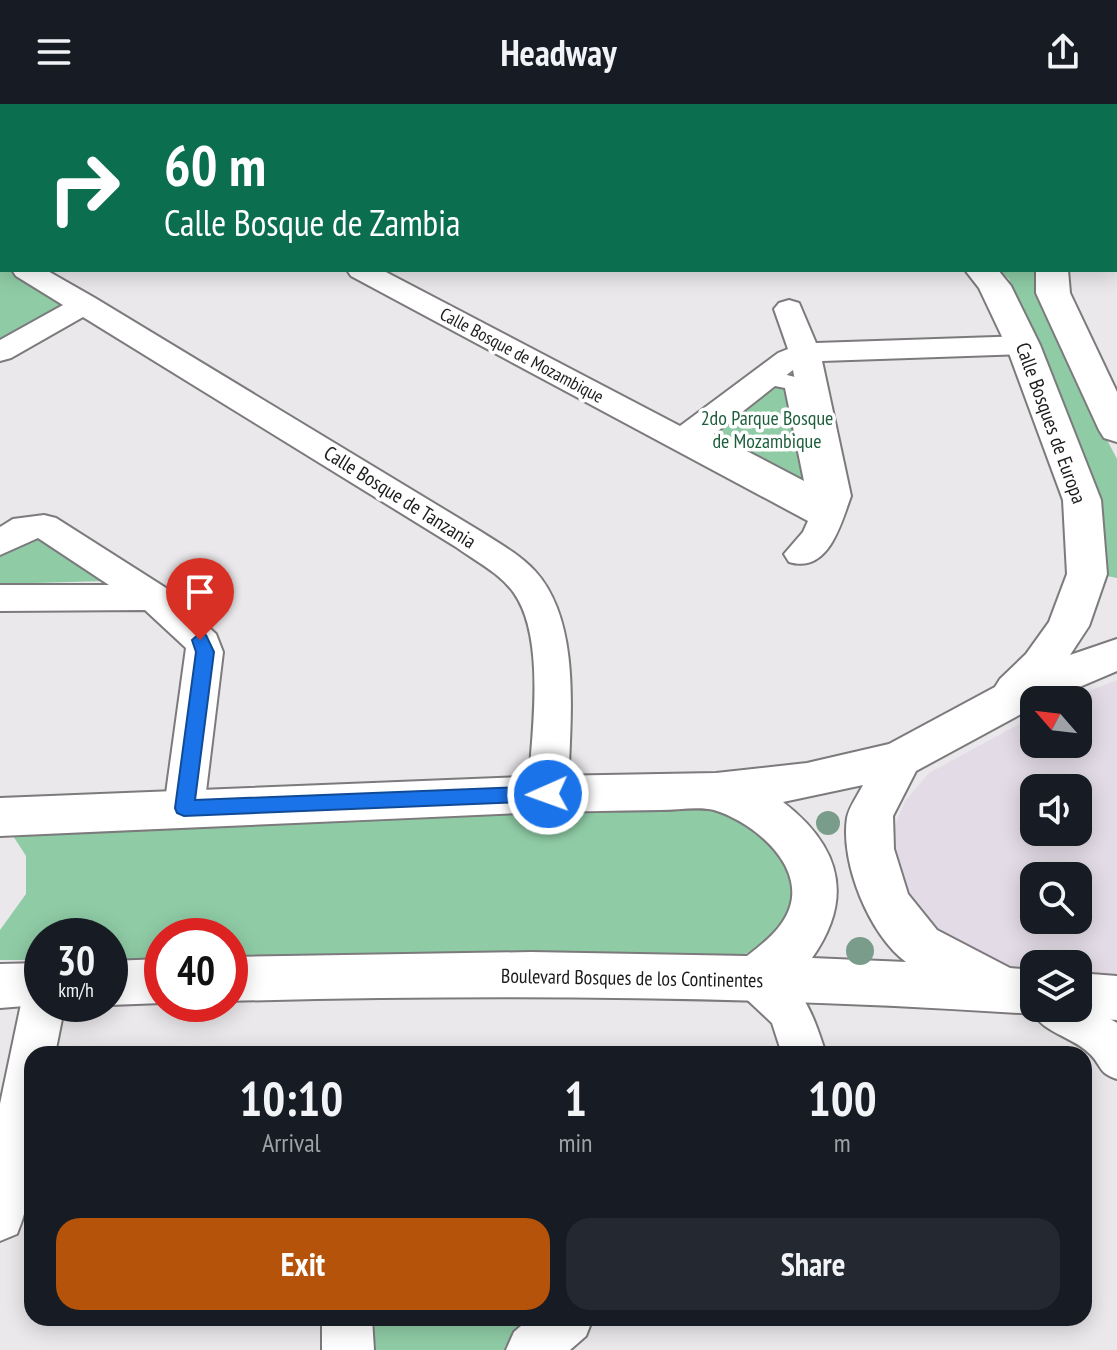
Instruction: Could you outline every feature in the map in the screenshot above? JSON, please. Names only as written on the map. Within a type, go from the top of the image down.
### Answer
[{"type":"street","name":"Calle Bosque de Tanzania","points":[[29,272],[468,539],[529,587],[542,612],[550,638],[548,794]]},
{"type":"street","name":"Calle Bosque de Mozambique","points":[[365,272],[828,518]]},
{"type":"street","name":"Calle Bosques de Europa","points":[[983,272],[994,286],[1023,345],[1082,500],[1102,582],[1041,665],[1003,702]]},
{"type":"street","points":[[1052,272],[1053,293],[1104,379],[1117,430]]},
{"type":"street","points":[[0,352],[85,304]]},
{"type":"street","points":[[789,309],[805,353],[834,496],[818,538],[801,554]]},
{"type":"street","points":[[682,440],[789,359],[805,353],[1023,345]]},
{"type":"street","points":[[771,378],[795,384],[817,487],[807,493],[698,435],[771,378]]},
{"type":"street","points":[[0,543],[25,527],[44,526],[154,597],[200,640],[205,652],[184,808]]},
{"type":"street","points":[[0,598],[154,597]]},
{"type":"street","points":[[0,817],[548,794],[716,791],[807,781],[900,759],[1003,702],[1117,655]]},
{"type":"street","points":[[900,759],[870,816],[870,849],[887,904],[920,945],[1020,992]]},
{"type":"street","points":[[716,791],[766,814],[799,843],[813,873],[815,911],[792,948],[754,979],[790,1012],[801,1046]]},
{"type":"street","name":"Boulevard Bosques de los Continentes","points":[[248,978],[400,974],[754,979],[1020,994]]},
{"type":"street","points":[[0,986],[24,985]]},
{"type":"street","points":[[1092,996],[1117,998]]},
{"type":"street","points":[[35,1046],[40,1022]]},
{"type":"street","points":[[1076,1022],[1106,1040],[1117,1059]]},
{"type":"street","points":[[0,1217],[24,1101]]},
{"type":"street","points":[[347,1326],[348,1350]]},
{"type":"street","points":[[532,1350],[559,1326]]},
{"type":"shaded area","points":[[1117,680],[1117,976],[1092,974],[1092,950],[1020,950],[1020,969],[997,967],[947,941],[899,892],[892,832],[905,801],[929,773],[1020,724],[1020,758],[1092,758],[1092,690]]},
{"type":"green space","points":[[0,272],[16,272],[65,301],[65,310],[0,346]]},
{"type":"green space","points":[[1001,272],[1036,272],[1043,303],[1082,392],[1117,459],[1117,578],[1102,575],[1093,504],[1009,279]]},
{"type":"green space","name":"2do Parque Bosque de Mozambique","points":[[771,378],[795,384],[807,493],[698,435]]},
{"type":"green space","points":[[34,533],[106,581],[0,584],[0,557]]},
{"type":"green space","points":[[724,802],[749,816],[796,873],[792,904],[785,923],[779,931],[744,955],[248,959],[248,918],[144,918],[144,961],[128,961],[128,918],[24,918],[24,960],[0,960],[0,930],[26,894],[26,856],[8,828]]},
{"type":"green space","points":[[375,1326],[537,1326],[508,1350],[371,1350]]},
{"type":"route","points":[[200,640],[205,652],[184,808],[548,794]]}]
